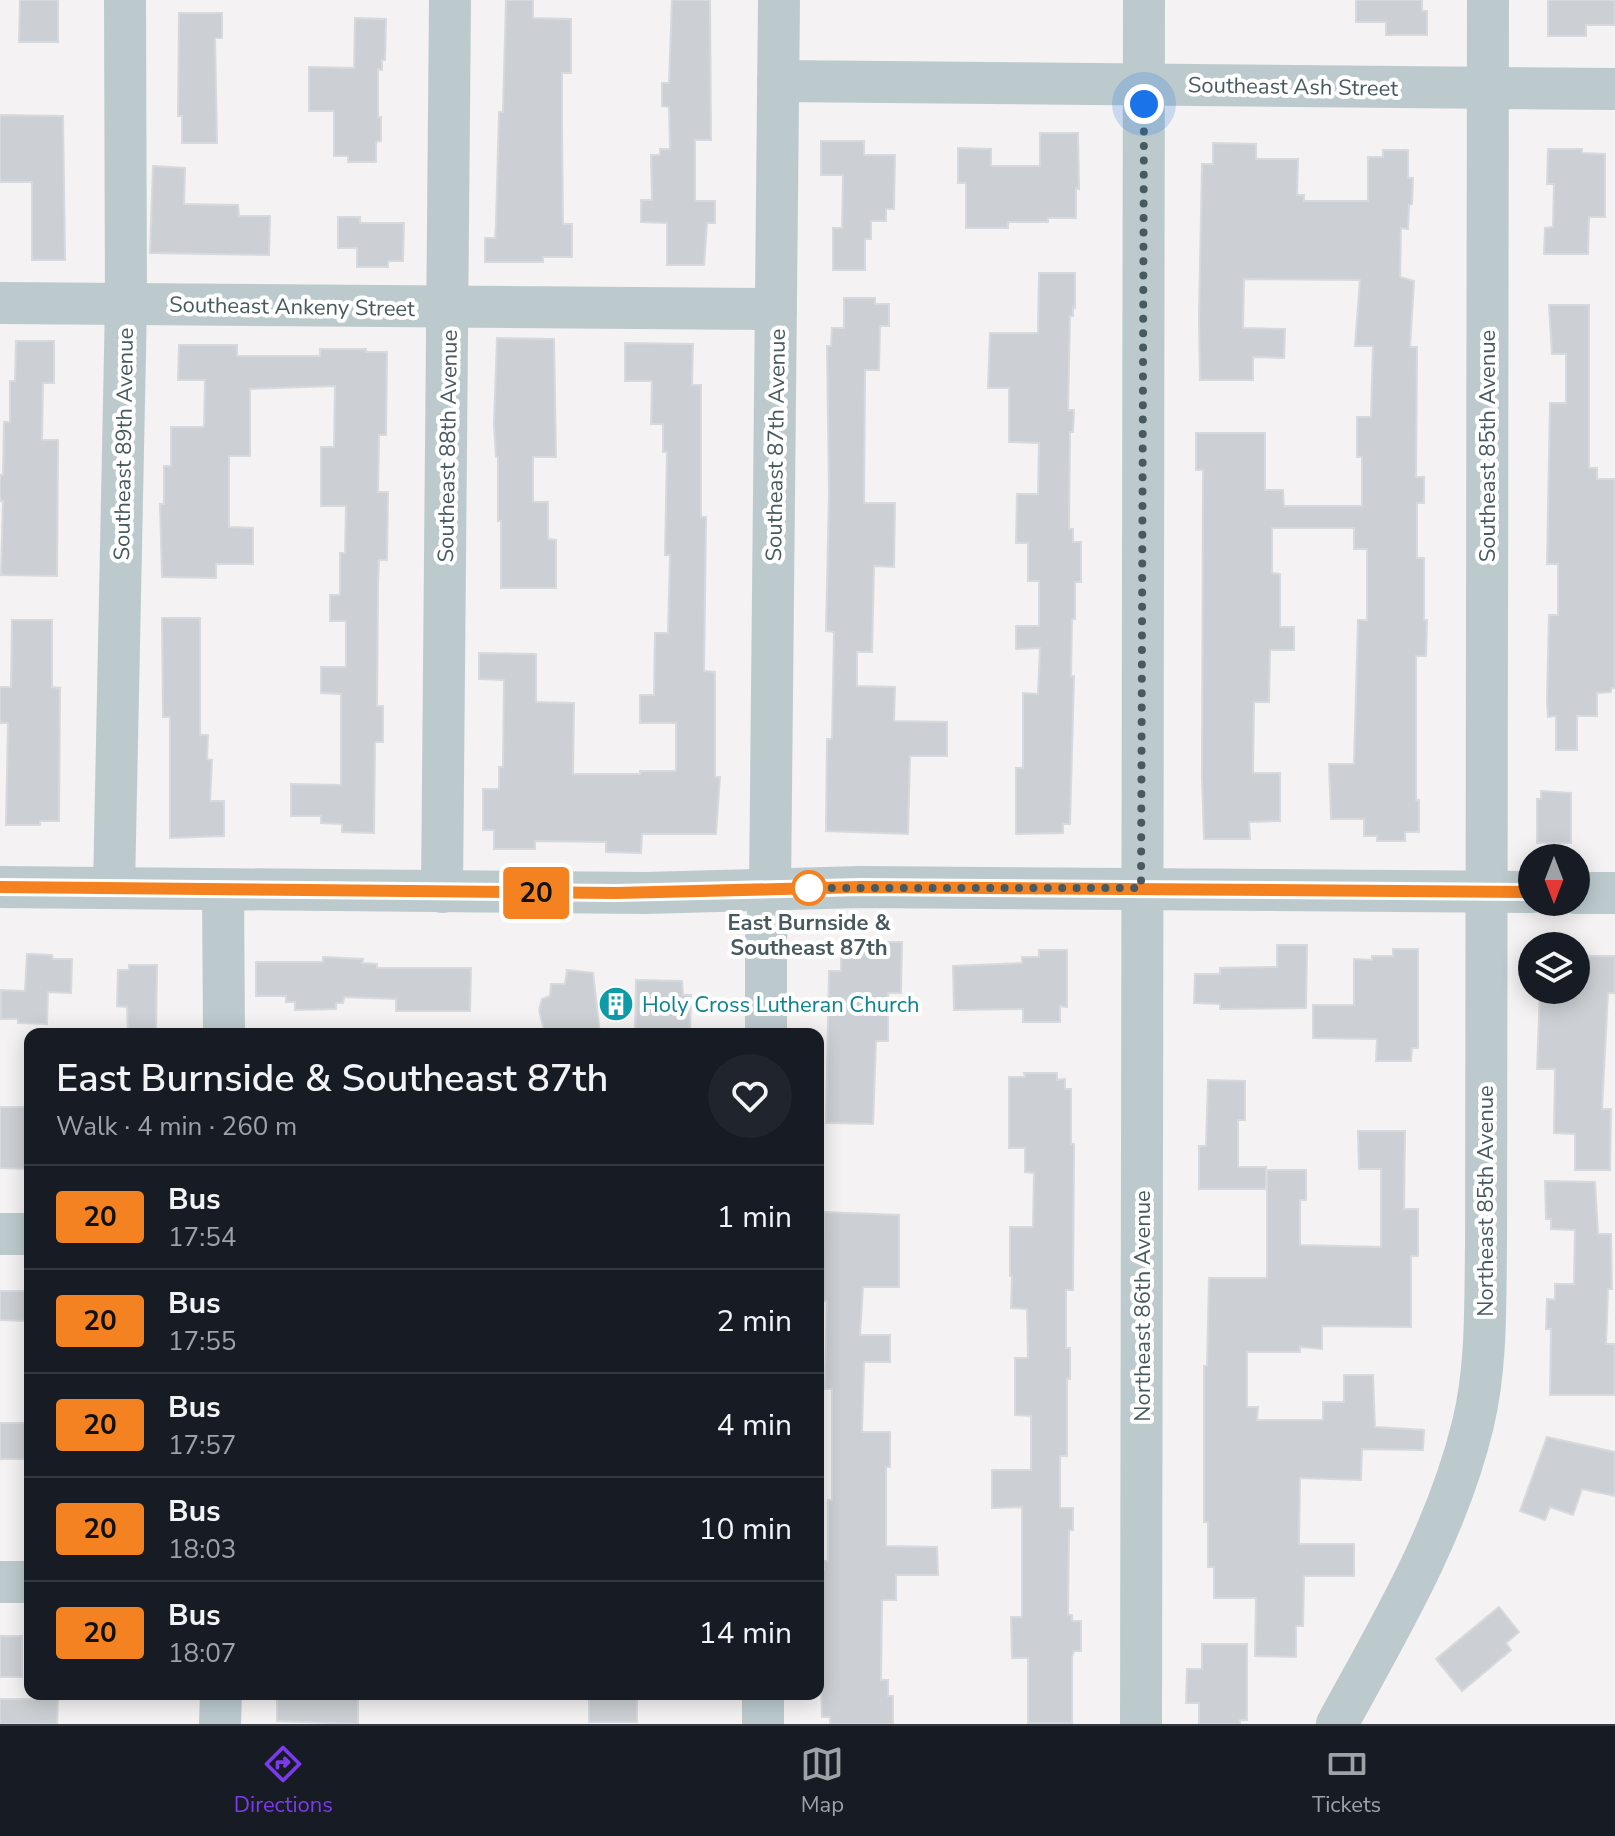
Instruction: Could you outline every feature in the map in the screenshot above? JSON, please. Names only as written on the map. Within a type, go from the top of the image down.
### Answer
[{"type":"street","name":"Southeast 89th Avenue","points":[[114,888],[126,304],[125,0]]},
{"type":"street","name":"Southeast 88th Avenue","points":[[442,892],[450,0]]},
{"type":"street","name":"Southeast 87th Avenue","points":[[766,1028],[779,0]]},
{"type":"street","name":"Northeast 86th Avenue","points":[[1141,1724],[1144,0]]},
{"type":"street","name":"Southeast 85th Avenue","points":[[1486,892],[1488,0]]},
{"type":"street","name":"Southeast Ash Street","points":[[778,81],[1615,89]]},
{"type":"street","name":"Southeast Ankeny Street","points":[[0,303],[776,309]]},
{"type":"street","points":[[0,887],[716,893],[861,887],[1518,892]]},
{"type":"street","points":[[223,890],[224,1028]]},
{"type":"street","name":"Northeast 85th Avenue","points":[[1337,1724],[1407,1597],[1448,1507],[1474,1421],[1483,1354],[1486,1247],[1486,892]]},
{"type":"street","points":[[1590,893],[1615,893]]},
{"type":"street","points":[[0,1234],[24,1234]]},
{"type":"street","points":[[0,1582],[24,1582]]},
{"type":"street","points":[[220,1724],[221,1700]]},
{"type":"street","points":[[763,1700],[763,1724]]},
{"type":"building","points":[[20,0],[58,0],[58,42],[19,42]]},
{"type":"building","points":[[506,0],[533,0],[533,18],[571,19],[571,73],[562,73],[562,129],[563,224],[572,224],[572,257],[543,257],[543,262],[485,262],[485,238],[495,238]]},
{"type":"building","points":[[672,0],[710,0],[711,140],[695,140],[695,201],[715,201],[715,223],[707,223],[704,265],[667,265],[667,223],[641,222],[641,200],[652,200],[651,155],[660,155],[660,149],[670,149],[669,107],[662,106],[662,83],[669,83]]},
{"type":"building","points":[[1356,0],[1422,0],[1422,11],[1427,11],[1427,35],[1386,35],[1386,22],[1356,22]]},
{"type":"building","points":[[1548,0],[1615,0],[1615,25],[1586,25],[1586,36],[1548,36]]},
{"type":"building","points":[[179,13],[222,13],[222,38],[215,38],[217,143],[182,143],[182,116],[178,116]]},
{"type":"building","points":[[355,18],[386,19],[385,60],[382,60],[382,70],[378,69],[381,141],[376,142],[376,162],[348,162],[348,156],[334,156],[334,111],[309,111],[309,67],[354,68]]},
{"type":"building","points":[[0,115],[63,116],[65,260],[32,260],[32,182],[0,182]]},
{"type":"building","points":[[1040,133],[1078,133],[1076,218],[1008,222],[1008,228],[966,228],[966,183],[958,183],[958,148],[991,149],[991,166],[1040,166]]},
{"type":"building","points":[[821,141],[864,141],[864,155],[895,155],[894,209],[886,209],[886,221],[871,221],[871,239],[865,239],[865,270],[833,270],[833,228],[842,228],[843,175],[821,175]]},
{"type":"building","points":[[1213,143],[1256,144],[1256,159],[1298,159],[1297,195],[1304,195],[1304,201],[1368,201],[1368,157],[1383,157],[1383,150],[1408,150],[1408,178],[1413,178],[1412,204],[1409,205],[1408,229],[1401,228],[1400,277],[1414,281],[1410,347],[1417,347],[1416,477],[1424,477],[1424,503],[1417,503],[1417,558],[1424,558],[1424,620],[1427,620],[1426,656],[1416,656],[1416,800],[1419,800],[1419,832],[1405,832],[1405,841],[1377,841],[1377,836],[1364,836],[1364,819],[1331,819],[1329,764],[1354,764],[1358,620],[1367,620],[1367,549],[1354,549],[1354,528],[1272,528],[1272,573],[1280,574],[1280,627],[1294,627],[1294,650],[1270,650],[1269,702],[1254,702],[1253,773],[1280,773],[1280,821],[1249,822],[1250,839],[1204,839],[1203,470],[1196,470],[1196,433],[1265,433],[1265,490],[1283,490],[1284,506],[1362,506],[1362,457],[1357,457],[1357,417],[1371,417],[1373,346],[1355,346],[1360,280],[1244,279],[1243,328],[1285,329],[1284,358],[1253,357],[1253,380],[1200,380],[1202,164],[1213,164]]},
{"type":"building","points":[[1548,149],[1582,149],[1582,153],[1605,154],[1605,217],[1589,217],[1588,254],[1544,254],[1545,228],[1553,227],[1554,184],[1547,184]]},
{"type":"building","points":[[153,166],[185,168],[184,204],[238,205],[239,216],[270,216],[269,255],[150,253]]},
{"type":"building","points":[[338,217],[360,217],[360,223],[404,223],[403,261],[388,261],[388,267],[357,267],[357,248],[338,248]]},
{"type":"building","points":[[1039,273],[1075,273],[1075,308],[1073,316],[1070,316],[1068,410],[1074,410],[1073,432],[1070,432],[1069,529],[1073,529],[1073,542],[1081,542],[1081,582],[1075,582],[1075,619],[1072,619],[1071,676],[1074,676],[1070,824],[1063,824],[1063,833],[1016,834],[1016,768],[1023,768],[1023,693],[1038,694],[1040,648],[1016,649],[1016,626],[1039,626],[1039,581],[1028,581],[1028,543],[1016,543],[1017,494],[1038,494],[1039,443],[1009,442],[1009,388],[988,388],[990,333],[1038,333]]},
{"type":"building","points":[[844,298],[875,298],[875,304],[889,304],[889,326],[880,326],[879,370],[865,370],[864,503],[895,503],[894,567],[874,566],[872,652],[857,652],[857,686],[895,687],[894,721],[947,722],[947,756],[910,756],[908,834],[826,831],[827,739],[832,739],[834,632],[826,631],[829,494],[827,346],[831,346],[832,328],[844,328]]},
{"type":"building","points":[[1549,305],[1589,305],[1589,468],[1597,468],[1597,479],[1615,479],[1615,688],[1611,688],[1611,692],[1597,693],[1597,716],[1577,716],[1577,750],[1556,750],[1556,716],[1548,717],[1547,702],[1549,615],[1558,615],[1558,564],[1547,564],[1550,403],[1566,403],[1566,354],[1552,354]]},
{"type":"building","points":[[497,338],[554,339],[556,457],[533,457],[533,502],[548,502],[548,539],[556,540],[556,588],[501,588],[501,521],[498,521],[498,457],[494,425]]},
{"type":"building","points":[[16,341],[54,341],[54,383],[43,383],[42,440],[58,440],[57,576],[1,575],[3,501],[0,501],[0,475],[3,475],[4,422],[10,422],[10,381],[15,381]]},
{"type":"building","points":[[625,343],[693,344],[692,385],[701,385],[701,517],[706,517],[704,671],[715,672],[715,777],[720,777],[716,834],[642,834],[641,853],[606,852],[606,842],[535,841],[535,849],[494,849],[494,830],[483,830],[483,789],[499,789],[499,767],[503,767],[504,680],[479,679],[479,653],[536,654],[536,702],[574,703],[573,774],[676,771],[676,723],[640,723],[640,695],[654,695],[655,633],[668,633],[670,555],[665,555],[667,452],[663,452],[663,424],[651,424],[652,381],[625,381]]},
{"type":"building","points":[[179,345],[237,345],[237,356],[320,356],[320,349],[387,352],[386,435],[379,435],[378,492],[388,492],[387,560],[379,560],[378,584],[377,706],[383,706],[383,742],[375,742],[374,833],[342,832],[342,824],[321,823],[321,816],[291,816],[291,784],[341,785],[341,694],[321,693],[321,667],[346,667],[346,621],[330,621],[330,595],[340,595],[340,553],[345,553],[346,506],[321,506],[321,447],[334,447],[335,386],[250,389],[250,456],[229,456],[229,527],[253,528],[253,564],[216,564],[216,578],[162,577],[160,504],[164,504],[164,466],[171,466],[171,427],[204,427],[205,380],[178,380]]},
{"type":"building","points":[[162,618],[200,618],[200,735],[208,735],[207,759],[212,760],[210,801],[224,801],[224,836],[170,838],[170,717],[163,717]]},
{"type":"building","points":[[12,620],[52,620],[52,687],[60,688],[59,821],[40,821],[40,825],[6,825],[8,723],[0,723],[0,687],[11,687]]},
{"type":"building","points":[[1541,791],[1571,793],[1571,843],[1537,843],[1537,799],[1541,799]]},
{"type":"building","points":[[871,942],[902,942],[901,993],[888,993],[888,1041],[876,1041],[873,1124],[826,1123],[829,971],[841,971],[841,948],[871,948]]},
{"type":"building","points":[[1277,945],[1307,945],[1306,1008],[1220,1009],[1220,1004],[1194,1003],[1195,974],[1220,974],[1220,968],[1277,967]]},
{"type":"building","points":[[1393,949],[1418,949],[1418,1048],[1412,1048],[1411,1061],[1376,1061],[1377,1039],[1313,1038],[1313,1005],[1354,1005],[1354,959],[1393,956]]},
{"type":"building","points":[[1039,950],[1067,950],[1067,1007],[1060,1006],[1060,1022],[1023,1022],[1023,1009],[954,1010],[953,966],[1022,963],[1022,957],[1039,957]]},
{"type":"building","points":[[27,954],[72,959],[71,993],[48,992],[47,1024],[1,1019],[1,990],[25,991]]},
{"type":"building","points":[[1590,956],[1615,956],[1615,993],[1608,993],[1602,1109],[1611,1109],[1610,1170],[1575,1170],[1575,1134],[1554,1133],[1555,1069],[1537,1069],[1539,1004],[1590,1004]]},
{"type":"building","points":[[323,957],[363,959],[362,963],[377,964],[377,968],[471,968],[470,1011],[396,1011],[396,999],[344,997],[343,1003],[336,1003],[336,1009],[295,1010],[295,1002],[286,1002],[286,996],[256,996],[256,962],[323,962]]},
{"type":"building","points":[[129,965],[157,965],[156,1028],[128,1028],[127,1007],[117,1006],[118,970],[129,970]]},
{"type":"building","points":[[567,970],[593,973],[599,1028],[544,1028],[539,1010],[542,999],[550,996],[551,984],[565,984]]},
{"type":"building","points":[[636,980],[682,981],[683,995],[691,995],[690,1028],[635,1028]]},
{"type":"building","points":[[1024,1073],[1057,1073],[1057,1080],[1065,1079],[1065,1089],[1071,1089],[1071,1144],[1074,1144],[1073,1290],[1066,1290],[1066,1348],[1070,1348],[1070,1379],[1067,1379],[1067,1456],[1060,1456],[1060,1508],[1073,1508],[1073,1530],[1069,1530],[1068,1615],[1072,1615],[1072,1621],[1081,1621],[1081,1651],[1074,1651],[1072,1657],[1072,1723],[1028,1723],[1028,1658],[1012,1658],[1011,1617],[1022,1617],[1022,1507],[992,1508],[992,1470],[1031,1470],[1031,1416],[1015,1415],[1015,1358],[1028,1358],[1027,1309],[1011,1308],[1010,1276],[1010,1227],[1033,1227],[1034,1173],[1025,1172],[1025,1148],[1009,1148],[1009,1077],[1025,1077]]},
{"type":"building","points":[[1208,1080],[1245,1081],[1245,1120],[1238,1120],[1238,1167],[1266,1167],[1266,1189],[1199,1189],[1199,1146],[1206,1146]]},
{"type":"building","points":[[0,1107],[24,1107],[24,1169],[0,1168]]},
{"type":"building","points":[[1358,1131],[1405,1131],[1404,1209],[1418,1209],[1418,1256],[1411,1256],[1411,1327],[1322,1326],[1322,1349],[1300,1347],[1300,1352],[1247,1352],[1247,1407],[1258,1407],[1257,1420],[1323,1420],[1323,1402],[1344,1402],[1344,1375],[1373,1375],[1375,1427],[1424,1430],[1423,1450],[1362,1449],[1361,1480],[1300,1478],[1299,1544],[1354,1544],[1354,1576],[1304,1576],[1303,1626],[1296,1626],[1296,1657],[1255,1656],[1256,1598],[1214,1598],[1214,1567],[1208,1567],[1208,1522],[1204,1522],[1204,1366],[1207,1366],[1209,1278],[1267,1278],[1267,1170],[1306,1170],[1306,1200],[1300,1200],[1300,1245],[1381,1247],[1381,1169],[1359,1169]]},
{"type":"building","points":[[1545,1181],[1595,1182],[1598,1234],[1611,1234],[1612,1289],[1608,1289],[1606,1344],[1615,1344],[1615,1395],[1550,1395],[1551,1329],[1546,1329],[1547,1299],[1555,1300],[1555,1284],[1574,1284],[1575,1230],[1551,1229],[1551,1219],[1546,1219]]},
{"type":"building","points":[[824,1212],[899,1215],[899,1287],[863,1287],[860,1335],[890,1335],[890,1362],[864,1362],[862,1432],[890,1432],[890,1467],[886,1467],[886,1546],[937,1547],[938,1575],[896,1575],[896,1600],[882,1600],[881,1680],[888,1680],[888,1696],[893,1696],[893,1724],[830,1724],[830,1717],[822,1717],[824,1561],[828,1561],[828,1500],[832,1500],[832,1389],[825,1389],[827,1301],[824,1301]]},
{"type":"building","points":[[0,1291],[24,1291],[24,1321],[0,1320]]},
{"type":"building","points":[[0,1423],[24,1423],[24,1459],[0,1459]]},
{"type":"building","points":[[1547,1437],[1615,1452],[1615,1496],[1582,1489],[1573,1515],[1550,1507],[1545,1520],[1520,1511]]},
{"type":"building","points":[[1499,1607],[1519,1632],[1506,1643],[1511,1650],[1462,1691],[1436,1659]]},
{"type":"building","points":[[0,1636],[22,1636],[22,1677],[0,1677]]},
{"type":"building","points":[[1202,1644],[1247,1644],[1247,1720],[1240,1720],[1240,1724],[1199,1724],[1199,1703],[1186,1703],[1187,1669],[1202,1669]]},
{"type":"building","points":[[0,1699],[58,1700],[57,1724],[0,1724]]},
{"type":"building","points":[[277,1700],[358,1700],[358,1724],[277,1721]]},
{"type":"building","points":[[589,1700],[637,1700],[637,1722],[589,1722]]},
{"type":"bus line","name":"20","points":[[0,887],[616,893],[716,893],[861,887],[1518,892]]},
{"type":"place","name":"East Burnside & Southeast 87th","points":[[809,888]]},
{"type":"place","name":"Holy Cross Lutheran Church","points":[[616,1004]]},
{"type":"route","points":[[809,888],[806,888],[861,887],[1141,888],[1144,104]]}]
